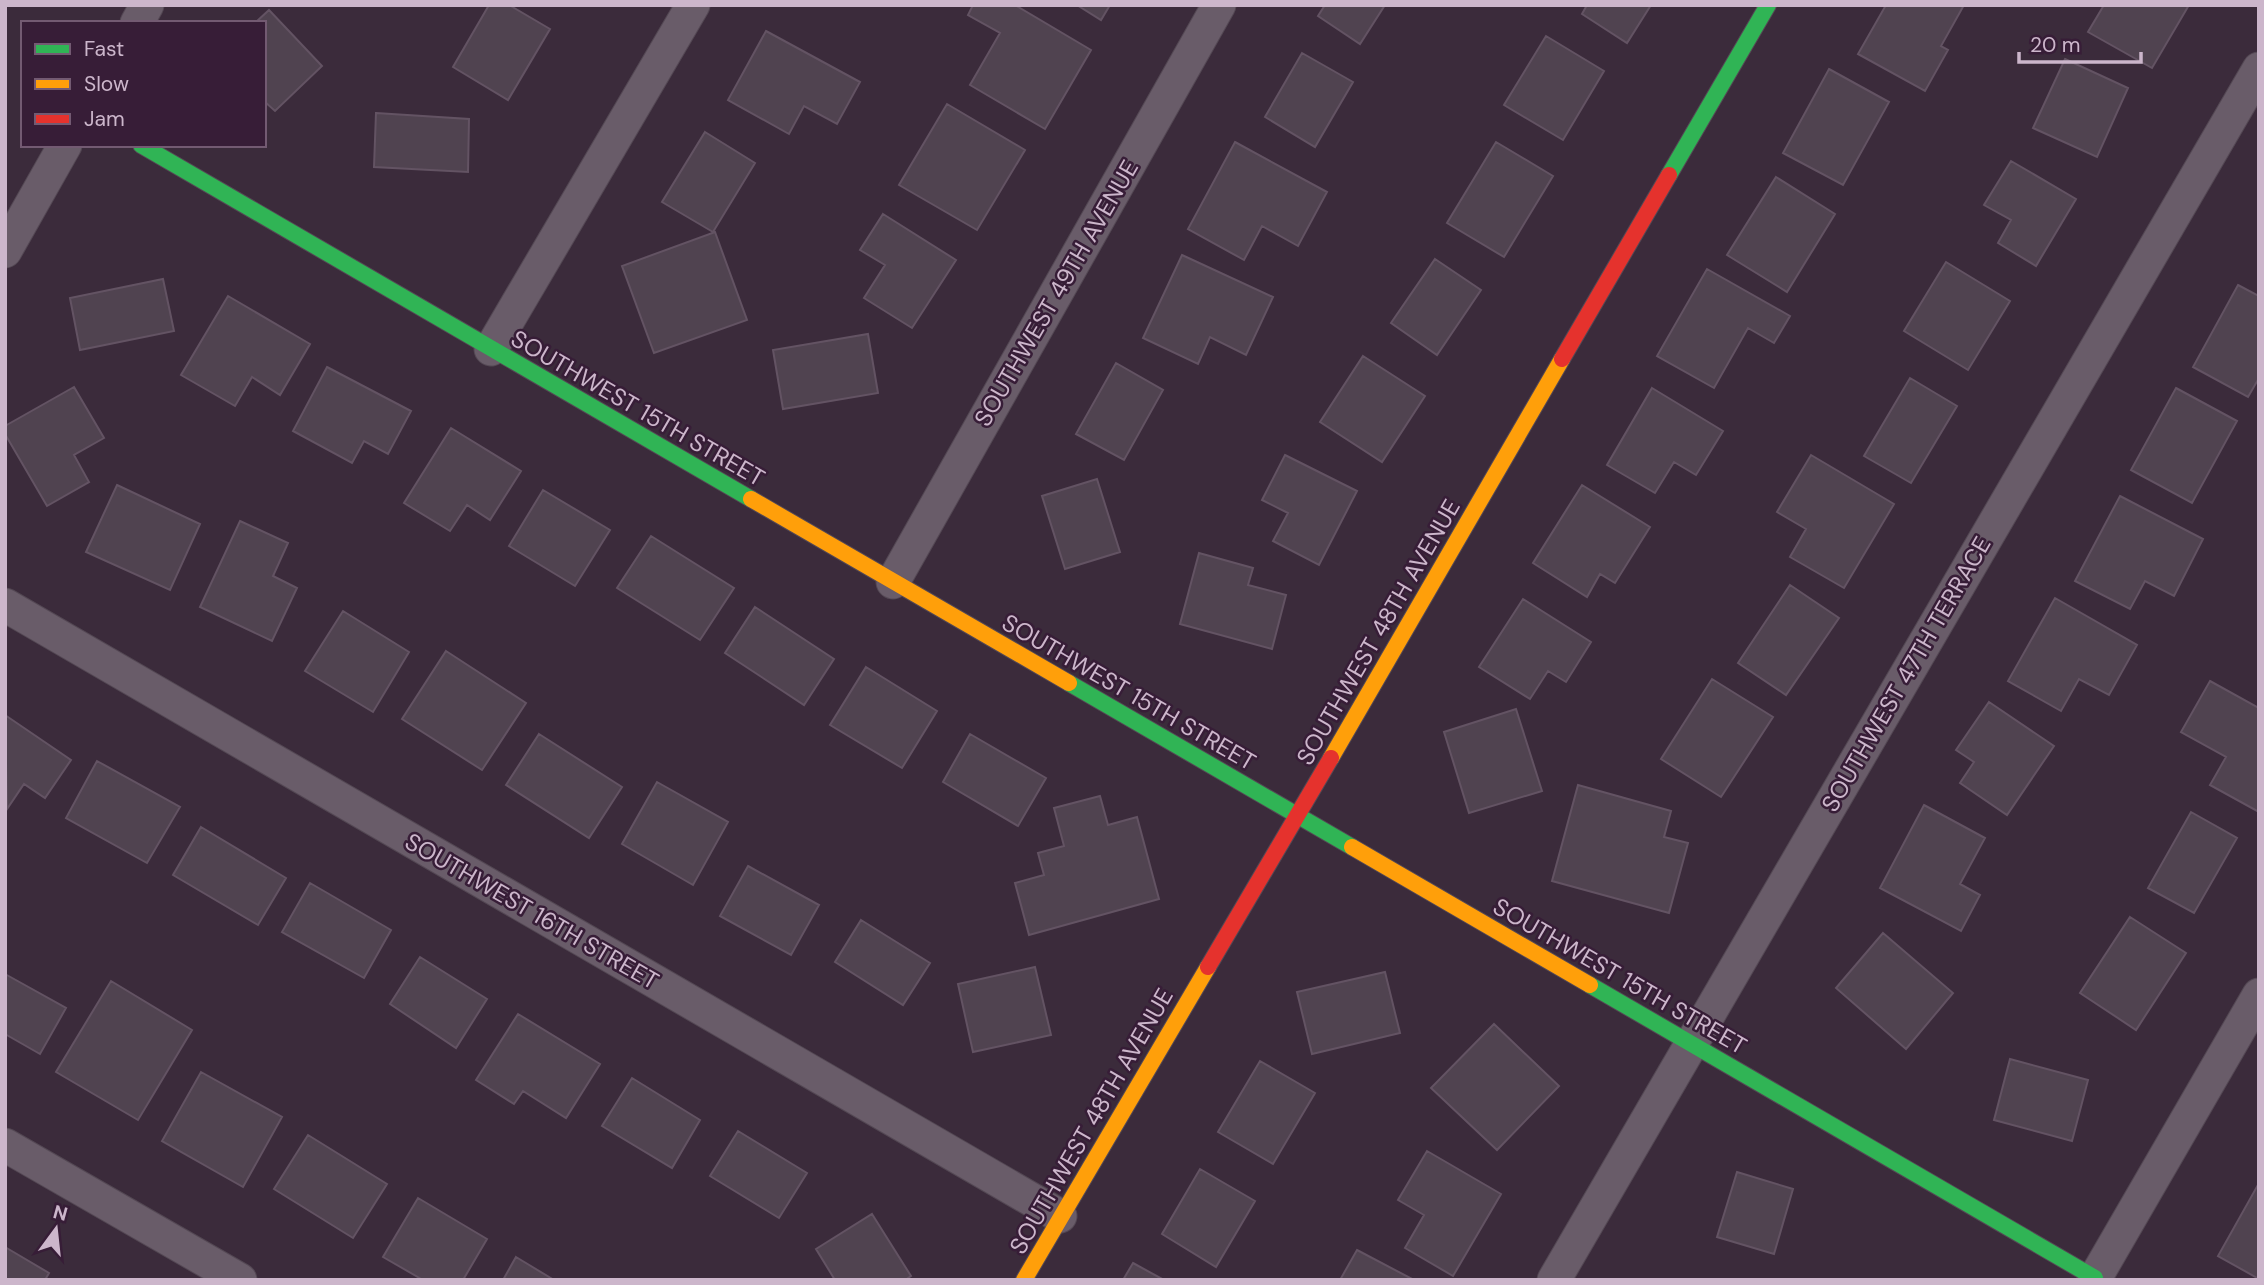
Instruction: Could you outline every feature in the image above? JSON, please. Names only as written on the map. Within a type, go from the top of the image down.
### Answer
[{"type":"street","points":[[138,21],[147,5]]},
{"type":"street","points":[[491,349],[693,5]]},
{"type":"street","name":"SOUTHWEST 49TH AVENUE","points":[[893,582],[1219,5]]},
{"type":"street","name":"SOUTHWEST 48TH AVENUE","points":[[1024,1280],[1768,5]]},
{"type":"street","name":"SOUTHWEST 47TH TERRACE","points":[[1554,1280],[2259,69]]},
{"type":"street","points":[[5,251],[64,147]]},
{"type":"street","name":"SOUTHWEST 15TH STREET","points":[[144,147],[2094,1279]]},
{"type":"street","name":"SOUTHWEST 16TH STREET","points":[[5,605],[1060,1216]]},
{"type":"street","points":[[2094,1279],[2259,995]]},
{"type":"street","points":[[5,1144],[240,1280]]},
{"type":"building","points":[[489,5],[509,5],[550,29],[508,100],[453,67]]},
{"type":"building","points":[[973,5],[1015,5],[1091,50],[1045,129],[970,85],[1000,33],[968,15]]},
{"type":"building","points":[[1077,5],[1110,5],[1101,20]]},
{"type":"building","points":[[1325,5],[1385,5],[1360,44],[1318,16]]},
{"type":"building","points":[[1587,5],[1651,5],[1627,43],[1582,14]]},
{"type":"building","points":[[1886,5],[1964,5],[1941,46],[1948,50],[1925,91],[1858,54]]},
{"type":"building","points":[[2104,5],[2189,5],[2152,68],[2088,32]]},
{"type":"building","points":[[269,10],[322,66],[275,111],[266,103],[266,21],[257,21]]},
{"type":"building","points":[[766,31],[860,82],[837,124],[804,106],[789,134],[728,100]]},
{"type":"building","points":[[1546,36],[1604,71],[1563,140],[1504,105]]},
{"type":"building","points":[[1302,53],[1353,82],[1315,147],[1265,117]]},
{"type":"building","points":[[2065,59],[2128,88],[2097,157],[2033,128]]},
{"type":"building","points":[[1829,69],[1889,102],[1843,185],[1783,153]]},
{"type":"building","points":[[947,104],[1025,150],[977,230],[899,185]]},
{"type":"building","points":[[376,113],[469,119],[468,172],[374,167]]},
{"type":"building","points":[[705,132],[755,163],[713,232],[662,202]]},
{"type":"building","points":[[1235,142],[1327,192],[1298,246],[1262,226],[1244,260],[1188,229]]},
{"type":"building","points":[[1496,142],[1553,176],[1504,257],[1447,223]]},
{"type":"building","points":[[2011,161],[2076,199],[2036,266],[1998,243],[2011,220],[1984,205]]},
{"type":"building","points":[[1776,177],[1835,214],[1787,292],[1727,255]]},
{"type":"building","points":[[883,214],[956,260],[912,328],[864,298],[885,265],[860,250]]},
{"type":"building","points":[[715,232],[747,320],[654,353],[622,266]]},
{"type":"building","points":[[1182,255],[1273,297],[1246,355],[1210,337],[1198,364],[1143,338]]},
{"type":"building","points":[[1435,259],[1481,290],[1437,355],[1391,323]]},
{"type":"building","points":[[1946,262],[2010,301],[1968,370],[1904,331]]},
{"type":"building","points":[[1707,269],[1790,316],[1774,343],[1748,328],[1714,388],[1657,356]]},
{"type":"building","points":[[163,279],[174,331],[80,350],[70,298]]},
{"type":"building","points":[[2238,285],[2259,296],[2259,378],[2248,397],[2193,367]]},
{"type":"building","points":[[228,296],[310,344],[280,395],[252,377],[235,406],[181,375]]},
{"type":"building","points":[[868,334],[878,393],[783,409],[773,350]]},
{"type":"building","points":[[1363,356],[1425,396],[1382,462],[1320,422]]},
{"type":"building","points":[[1116,363],[1163,390],[1124,460],[1076,434]]},
{"type":"building","points":[[327,367],[411,411],[388,454],[364,441],[352,463],[293,431]]},
{"type":"building","points":[[1910,378],[1957,406],[1911,483],[1864,456]]},
{"type":"building","points":[[74,387],[104,438],[74,455],[89,482],[47,506],[5,434],[5,426]]},
{"type":"building","points":[[1652,388],[1723,431],[1696,475],[1674,462],[1655,493],[1607,465]]},
{"type":"building","points":[[2176,388],[2237,421],[2192,503],[2131,470]]},
{"type":"building","points":[[451,428],[521,471],[490,520],[467,505],[450,531],[404,503]]},
{"type":"building","points":[[1285,455],[1357,491],[1319,565],[1273,541],[1288,513],[1262,500]]},
{"type":"building","points":[[1811,455],[1894,504],[1844,588],[1790,557],[1806,529],[1777,512]]},
{"type":"building","points":[[1097,479],[1120,552],[1065,569],[1042,496]]},
{"type":"building","points":[[117,485],[200,524],[170,590],[86,552]]},
{"type":"building","points":[[1582,485],[1650,527],[1615,583],[1600,574],[1587,597],[1533,563]]},
{"type":"building","points":[[543,490],[610,530],[575,586],[509,546]]},
{"type":"building","points":[[2120,496],[2203,539],[2174,596],[2145,581],[2130,609],[2075,581]]},
{"type":"building","points":[[240,521],[288,543],[273,576],[297,588],[272,641],[200,607]]},
{"type":"building","points":[[651,536],[734,588],[700,640],[617,588]]},
{"type":"building","points":[[1199,553],[1253,568],[1248,585],[1286,595],[1272,649],[1180,624]]},
{"type":"building","points":[[1790,585],[1839,618],[1786,695],[1738,663]]},
{"type":"building","points":[[2055,598],[2137,645],[2109,695],[2079,679],[2061,711],[2008,681]]},
{"type":"building","points":[[1523,599],[1591,642],[1566,682],[1548,671],[1530,699],[1479,667]]},
{"type":"building","points":[[755,607],[834,659],[804,705],[725,653]]},
{"type":"building","points":[[343,611],[409,652],[373,712],[305,671]]},
{"type":"building","points":[[446,651],[526,703],[482,770],[402,719]]},
{"type":"building","points":[[866,667],[937,711],[902,768],[830,725]]},
{"type":"building","points":[[1712,679],[1773,717],[1721,797],[1661,759]]},
{"type":"building","points":[[2210,681],[2259,708],[2259,812],[2210,785],[2226,757],[2181,732]]},
{"type":"building","points":[[1989,702],[2054,746],[2007,815],[1960,783],[1974,762],[1956,750]]},
{"type":"building","points":[[1516,709],[1542,791],[1469,813],[1444,732]]},
{"type":"building","points":[[5,715],[71,760],[45,798],[24,784],[7,809]]},
{"type":"building","points":[[539,734],[622,787],[589,838],[506,785]]},
{"type":"building","points":[[970,734],[1046,778],[1018,826],[943,782]]},
{"type":"building","points":[[97,761],[180,807],[147,863],[66,818]]},
{"type":"building","points":[[657,782],[728,822],[693,885],[622,844]]},
{"type":"building","points":[[1578,785],[1671,811],[1664,837],[1688,843],[1669,913],[1552,881]]},
{"type":"building","points":[[1100,796],[1108,825],[1137,817],[1159,899],[1029,935],[1015,883],[1044,875],[1038,853],[1064,846],[1054,808]]},
{"type":"building","points":[[1924,805],[1985,838],[1960,884],[1980,895],[1961,931],[1880,888]]},
{"type":"building","points":[[2191,812],[2237,838],[2194,913],[2148,888]]},
{"type":"building","points":[[201,827],[286,878],[258,925],[173,875]]},
{"type":"building","points":[[748,866],[819,905],[791,955],[720,916]]},
{"type":"building","points":[[310,883],[391,930],[364,978],[282,932]]},
{"type":"building","points":[[2130,917],[2186,953],[2136,1030],[2080,993]]},
{"type":"building","points":[[861,920],[930,963],[903,1005],[835,962]]},
{"type":"building","points":[[1883,933],[1953,993],[1906,1049],[1836,988]]},
{"type":"building","points":[[420,957],[487,999],[456,1048],[390,1004]]},
{"type":"building","points":[[1035,967],[1051,1035],[973,1052],[958,984]]},
{"type":"building","points":[[1385,972],[1400,1033],[1312,1054],[1297,992]]},
{"type":"building","points":[[5,974],[66,1008],[40,1054],[5,1034]]},
{"type":"building","points":[[111,981],[192,1030],[138,1120],[56,1072]]},
{"type":"building","points":[[518,1014],[600,1064],[566,1118],[523,1091],[514,1104],[476,1080]]},
{"type":"building","points":[[1494,1024],[1559,1086],[1497,1150],[1431,1088]]},
{"type":"building","points":[[2010,1059],[2088,1080],[2072,1141],[1994,1120]]},
{"type":"building","points":[[1260,1061],[1315,1093],[1273,1164],[1218,1132]]},
{"type":"building","points":[[201,1072],[282,1117],[243,1187],[162,1141]]},
{"type":"building","points":[[632,1078],[700,1120],[672,1168],[602,1126]]},
{"type":"building","points":[[738,1131],[807,1173],[779,1218],[710,1176]]},
{"type":"building","points":[[308,1135],[387,1184],[353,1238],[274,1189]]},
{"type":"building","points":[[1427,1151],[1501,1194],[1453,1276],[1405,1248],[1424,1215],[1398,1200]]},
{"type":"building","points":[[1200,1169],[1255,1201],[1216,1267],[1162,1234]]},
{"type":"building","points":[[1737,1172],[1793,1189],[1774,1254],[1717,1237]]},
{"type":"building","points":[[2259,1183],[2259,1279],[2218,1256]]},
{"type":"building","points":[[418,1198],[487,1239],[463,1280],[423,1280],[383,1257]]},
{"type":"building","points":[[872,1214],[911,1276],[905,1280],[835,1280],[816,1249]]},
{"type":"building","points":[[5,1247],[49,1273],[45,1280],[5,1280]]},
{"type":"building","points":[[1357,1250],[1414,1280],[1340,1280]]},
{"type":"building","points":[[516,1257],[554,1280],[503,1280]]},
{"type":"building","points":[[1133,1263],[1164,1280],[1123,1280]]},
{"type":"traffic: fast","points":[[1669,175],[1768,5]]},
{"type":"traffic: fast","points":[[144,147],[751,499]]},
{"type":"traffic: fast","points":[[1069,683],[1352,847]]},
{"type":"traffic: fast","points":[[1590,985],[2095,1278]]},
{"type":"traffic: slow","points":[[1331,758],[1562,359]]},
{"type":"traffic: slow","points":[[751,499],[1069,683]]},
{"type":"traffic: slow","points":[[1352,847],[1590,985]]},
{"type":"traffic: slow","points":[[1024,1280],[1208,967]]},
{"type":"traffic: jam","points":[[1562,359],[1669,175]]},
{"type":"traffic: jam","points":[[1208,967],[1331,758]]}]
